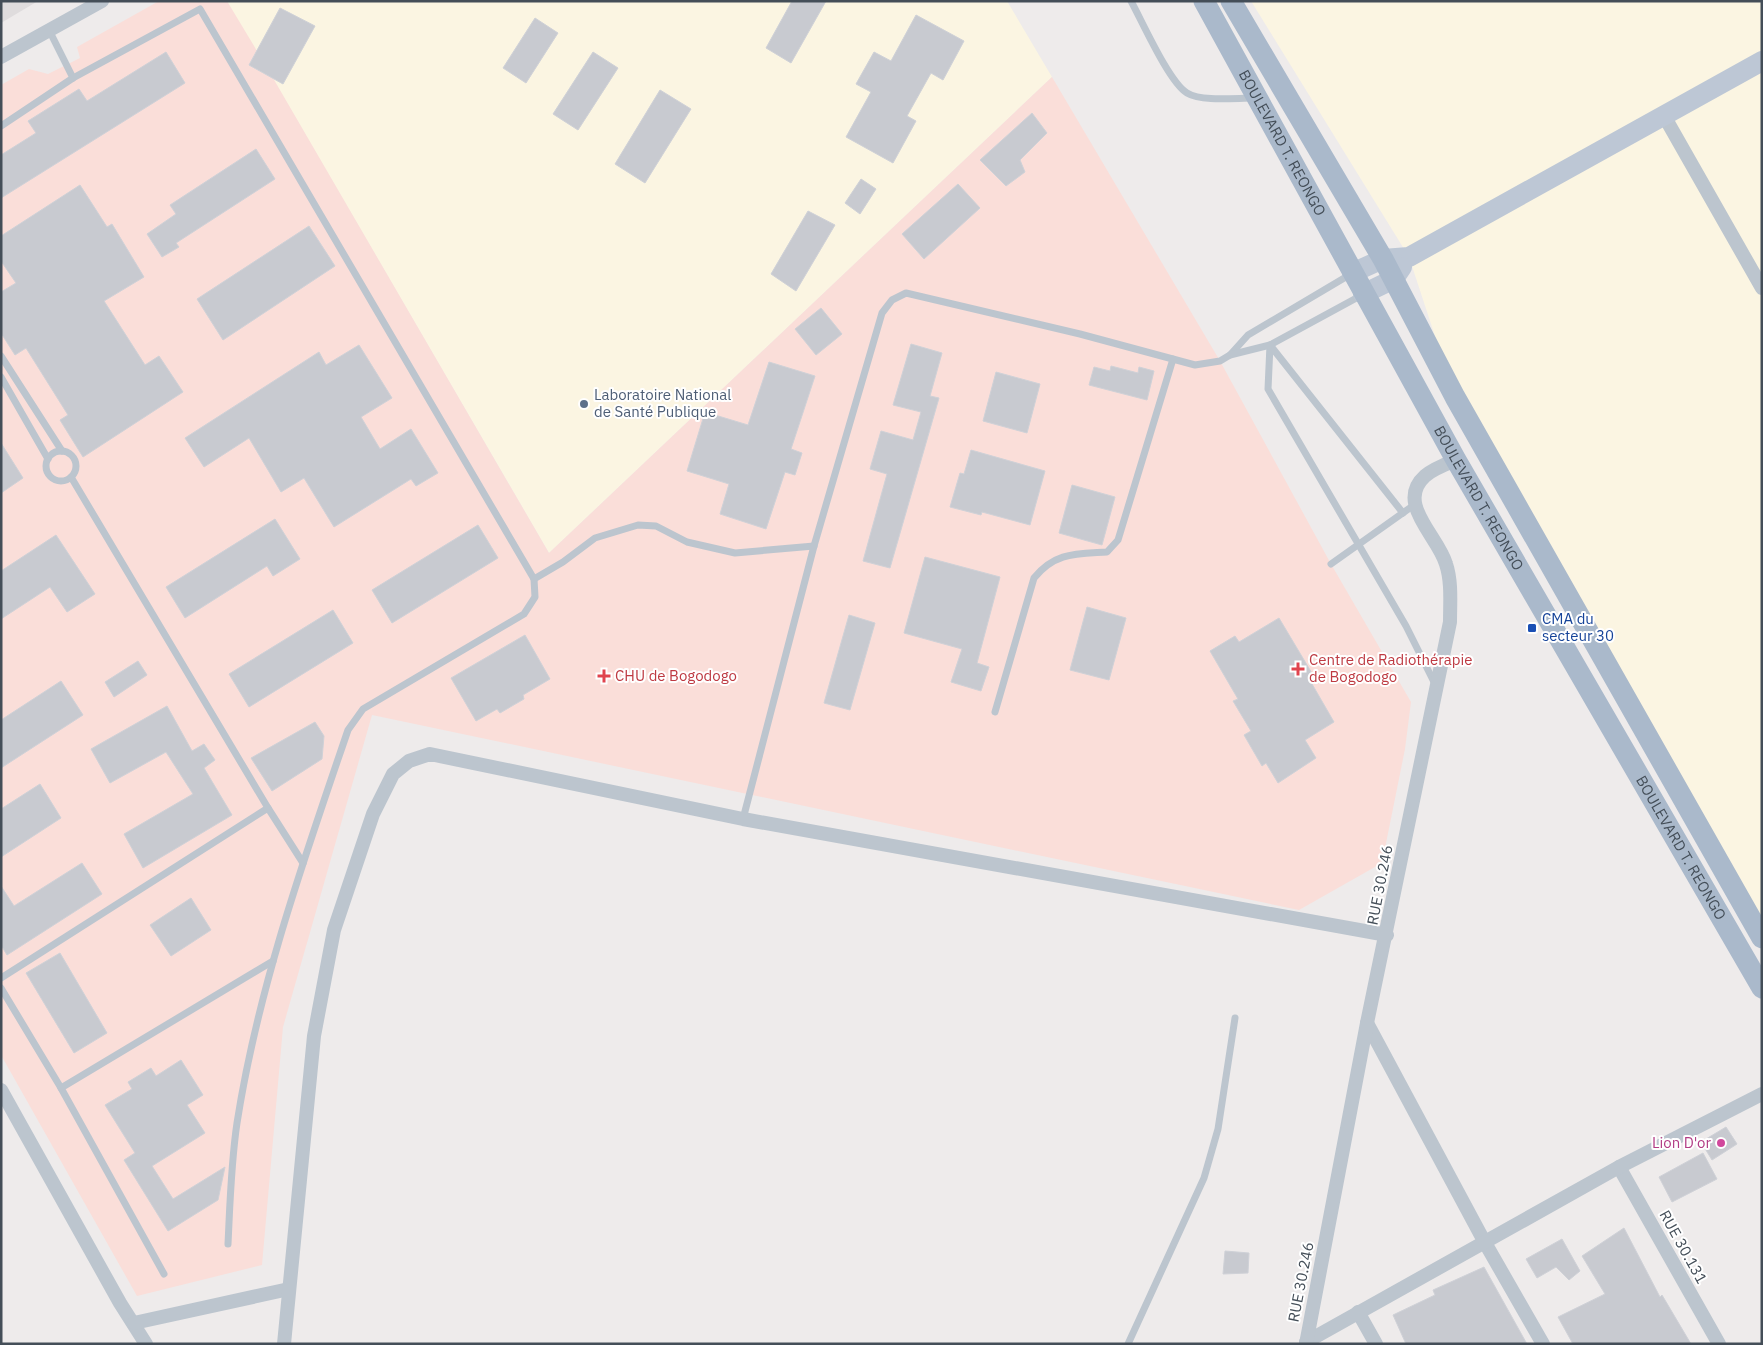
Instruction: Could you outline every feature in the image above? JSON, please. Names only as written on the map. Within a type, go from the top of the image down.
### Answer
[{"type":"main road","name":"BOULEVARD T. REONGO","points":[[1204,1],[1363,294],[1456,460],[1762,988]]},
{"type":"main road","name":"BOULEVARD T. REONGO","points":[[1231,1],[1383,259],[1455,397],[1762,938]]},
{"type":"street","points":[[1,57],[102,1]]},
{"type":"street","points":[[1352,273],[1383,259],[1409,257],[1663,114],[1762,61]]},
{"type":"street","points":[[1663,114],[1762,288]]},
{"type":"street","points":[[1363,294],[1394,279],[1409,257]]},
{"type":"street","points":[[1408,509],[1416,487],[1426,475],[1456,460]]},
{"type":"street","name":"RUE 30.246","points":[[1306,1343],[1367,1023],[1387,935],[1450,622],[1450,589],[1446,563],[1408,509]]},
{"type":"street","points":[[284,1344],[314,1036],[334,930],[373,814],[393,774],[409,761],[430,754],[743,819],[1387,935]]},
{"type":"street","points":[[1367,1023],[1484,1241],[1543,1344]]},
{"type":"street","points":[[1,1090],[120,1304],[134,1322],[146,1344]]},
{"type":"street","points":[[1306,1343],[1484,1241],[1619,1167],[1762,1094]]},
{"type":"street","name":"RUE 30.131","points":[[1619,1167],[1719,1344]]},
{"type":"street","points":[[134,1322],[289,1289]]},
{"type":"street","points":[[1358,1312],[1376,1344]]},
{"type":"lane","points":[[1131,1],[1174,80],[1188,94],[1212,99],[1257,98]]},
{"type":"lane","points":[[1,126],[73,78],[200,9],[534,579],[535,597],[524,614],[363,709],[348,730],[272,961],[249,1058],[237,1124],[228,1244]]},
{"type":"lane","points":[[49,29],[73,78]]},
{"type":"lane","points":[[1230,355],[1248,335],[1352,273]]},
{"type":"lane","points":[[743,819],[814,546],[882,314],[892,300],[906,293],[1195,365],[1220,361],[1230,355],[1270,345],[1363,294]]},
{"type":"lane","points":[[1270,345],[1408,509],[1331,564]]},
{"type":"lane","points":[[1270,345],[1268,389],[1357,546],[1406,626],[1437,688]]},
{"type":"lane","points":[[1,356],[62,451]]},
{"type":"lane","points":[[995,712],[1034,578],[1044,565],[1065,556],[1107,552],[1118,540],[1174,359]]},
{"type":"lane","points":[[1,377],[48,459],[47,471],[50,476],[60,480],[71,477]]},
{"type":"lane","points":[[48,459],[56,452],[67,452],[75,461],[76,466],[71,477]]},
{"type":"lane","points":[[71,477],[268,808],[303,863]]},
{"type":"lane","points":[[534,579],[563,562],[595,538],[638,524],[656,526],[687,542],[735,553],[814,546]]},
{"type":"lane","points":[[1,978],[268,808]]},
{"type":"lane","points":[[61,1088],[272,961]]},
{"type":"lane","points":[[1,988],[61,1088],[164,1274]]},
{"type":"lane","points":[[1128,1344],[1204,1178],[1218,1129],[1235,1018]]},
{"type":"shaded area","points":[[1,1],[38,1],[1,23]]},
{"type":"shaded area","name":"CHU de Bogodogo","points":[[159,1],[227,1],[257,51],[249,65],[273,78],[549,553],[1052,77],[1220,361],[1331,564],[1411,702],[1405,749],[1382,863],[1299,910],[372,715],[283,1027],[262,1265],[137,1296],[1,1055],[1,85],[29,69],[48,74],[80,58],[77,47]]},
{"type":"shaded area","name":"Laboratoire National de Santé Publique","points":[[227,1],[1007,1],[1052,77],[549,553],[273,79],[249,65]]},
{"type":"shaded area","points":[[1251,1],[1762,1],[1762,939],[1455,397],[1409,257]]},
{"type":"building","points":[[792,1],[826,1],[791,63],[766,48]]},
{"type":"building","points":[[280,8],[315,26],[283,84],[249,65]]},
{"type":"building","points":[[916,15],[964,41],[943,80],[931,73],[907,116],[916,121],[893,163],[846,137],[871,92],[856,84],[874,52],[891,61]]},
{"type":"building","points":[[535,18],[558,33],[526,83],[503,68]]},
{"type":"building","points":[[166,52],[185,83],[1,198],[1,155],[36,133],[28,121],[79,89],[87,101]]},
{"type":"building","points":[[593,52],[618,68],[578,130],[553,114]]},
{"type":"building","points":[[660,90],[691,109],[645,183],[615,164]]},
{"type":"building","points":[[1032,113],[1047,133],[1020,160],[1025,172],[1006,186],[980,160]]},
{"type":"building","points":[[256,149],[275,179],[176,243],[179,247],[162,257],[147,234],[176,214],[170,205]]},
{"type":"building","points":[[861,179],[876,189],[860,214],[845,203]]},
{"type":"building","points":[[958,184],[980,208],[924,259],[902,234]]},
{"type":"building","points":[[80,185],[107,227],[112,224],[144,277],[104,301],[145,365],[159,356],[183,392],[83,457],[60,420],[68,415],[26,348],[15,355],[1,333],[1,292],[16,283],[1,261],[1,236]]},
{"type":"building","points":[[808,211],[835,225],[796,291],[771,274]]},
{"type":"building","points":[[309,226],[335,266],[223,340],[197,299]]},
{"type":"building","points":[[821,308],[842,334],[816,355],[795,329]]},
{"type":"building","points":[[911,344],[942,353],[930,396],[939,398],[890,568],[863,561],[887,474],[870,469],[881,431],[913,440],[921,412],[893,405]]},
{"type":"building","points":[[359,345],[392,398],[361,417],[380,449],[411,429],[438,473],[416,486],[411,479],[334,527],[304,478],[281,492],[249,438],[204,467],[185,438],[319,352],[326,365]]},
{"type":"building","points":[[769,362],[815,376],[791,449],[802,453],[795,475],[785,472],[766,529],[720,514],[729,484],[687,471],[705,412],[748,425]]},
{"type":"building","points":[[1111,366],[1138,373],[1139,367],[1154,371],[1147,400],[1089,385],[1094,367],[1110,371]]},
{"type":"building","points":[[996,372],[1040,384],[1027,433],[983,421]]},
{"type":"building","points":[[1,443],[23,478],[1,493]]},
{"type":"building","points":[[971,450],[1045,471],[1030,525],[982,512],[981,515],[950,507],[960,473],[964,474]]},
{"type":"building","points":[[1072,485],[1115,497],[1102,545],[1059,533]]},
{"type":"building","points":[[275,519],[300,559],[273,576],[267,566],[185,618],[166,587]]},
{"type":"building","points":[[478,525],[498,558],[392,623],[372,590]]},
{"type":"building","points":[[56,535],[95,594],[67,612],[50,587],[1,619],[1,571]]},
{"type":"building","points":[[925,557],[1000,577],[977,663],[989,667],[981,691],[951,682],[962,649],[904,633]]},
{"type":"building","points":[[1087,607],[1126,618],[1109,680],[1070,670]]},
{"type":"building","points":[[333,610],[353,643],[249,707],[229,674]]},
{"type":"building","points":[[849,615],[875,623],[850,710],[824,703]]},
{"type":"building","points":[[1279,618],[1313,675],[1308,677],[1334,722],[1305,740],[1316,758],[1278,783],[1266,763],[1262,766],[1244,735],[1251,731],[1233,701],[1238,699],[1210,651],[1235,636],[1239,642]]},
{"type":"building","points":[[525,635],[550,679],[523,695],[524,699],[500,713],[497,709],[476,721],[451,678]]},
{"type":"building","points":[[138,661],[147,675],[114,697],[105,682]]},
{"type":"building","points":[[61,681],[83,715],[1,768],[1,720]]},
{"type":"building","points":[[167,706],[192,751],[204,744],[215,760],[204,768],[232,815],[143,868],[124,834],[193,794],[166,752],[110,783],[91,749]]},
{"type":"building","points":[[315,722],[324,736],[322,759],[272,791],[251,758]]},
{"type":"building","points":[[40,784],[61,818],[1,857],[1,809]]},
{"type":"building","points":[[82,863],[102,894],[7,955],[1,945],[1,886],[14,906]]},
{"type":"building","points":[[191,898],[211,930],[171,956],[150,925]]},
{"type":"building","points":[[60,953],[107,1033],[74,1053],[26,973]]},
{"type":"building","points":[[181,1060],[203,1095],[187,1105],[205,1133],[152,1166],[173,1199],[225,1167],[218,1200],[168,1231],[124,1160],[135,1153],[105,1105],[132,1089],[128,1082],[151,1068],[156,1076]]},
{"type":"building","points":[[1726,1127],[1737,1144],[1712,1160],[1701,1142]]},
{"type":"building","points":[[1703,1153],[1717,1179],[1672,1202],[1659,1177]]},
{"type":"building","points":[[1624,1228],[1660,1297],[1662,1295],[1691,1344],[1573,1344],[1558,1317],[1605,1294],[1582,1256]]},
{"type":"building","points":[[1562,1239],[1580,1271],[1569,1280],[1556,1267],[1537,1278],[1526,1259]]},
{"type":"building","points":[[1225,1251],[1249,1253],[1248,1273],[1223,1274]]},
{"type":"building","points":[[1484,1267],[1527,1344],[1406,1344],[1393,1315],[1435,1295],[1433,1290]]},
{"type":"place","name":"Laboratoire National de Santé Publique","points":[[584,404]]},
{"type":"place","name":"CMA du secteur 30","points":[[1532,628]]},
{"type":"place","name":"Centre de Radiothérapie de Bogodogo","points":[[1298,669]]},
{"type":"place","name":"CHU de Bogodogo","points":[[604,676]]},
{"type":"place","name":"Lion D'or","points":[[1721,1143]]}]
